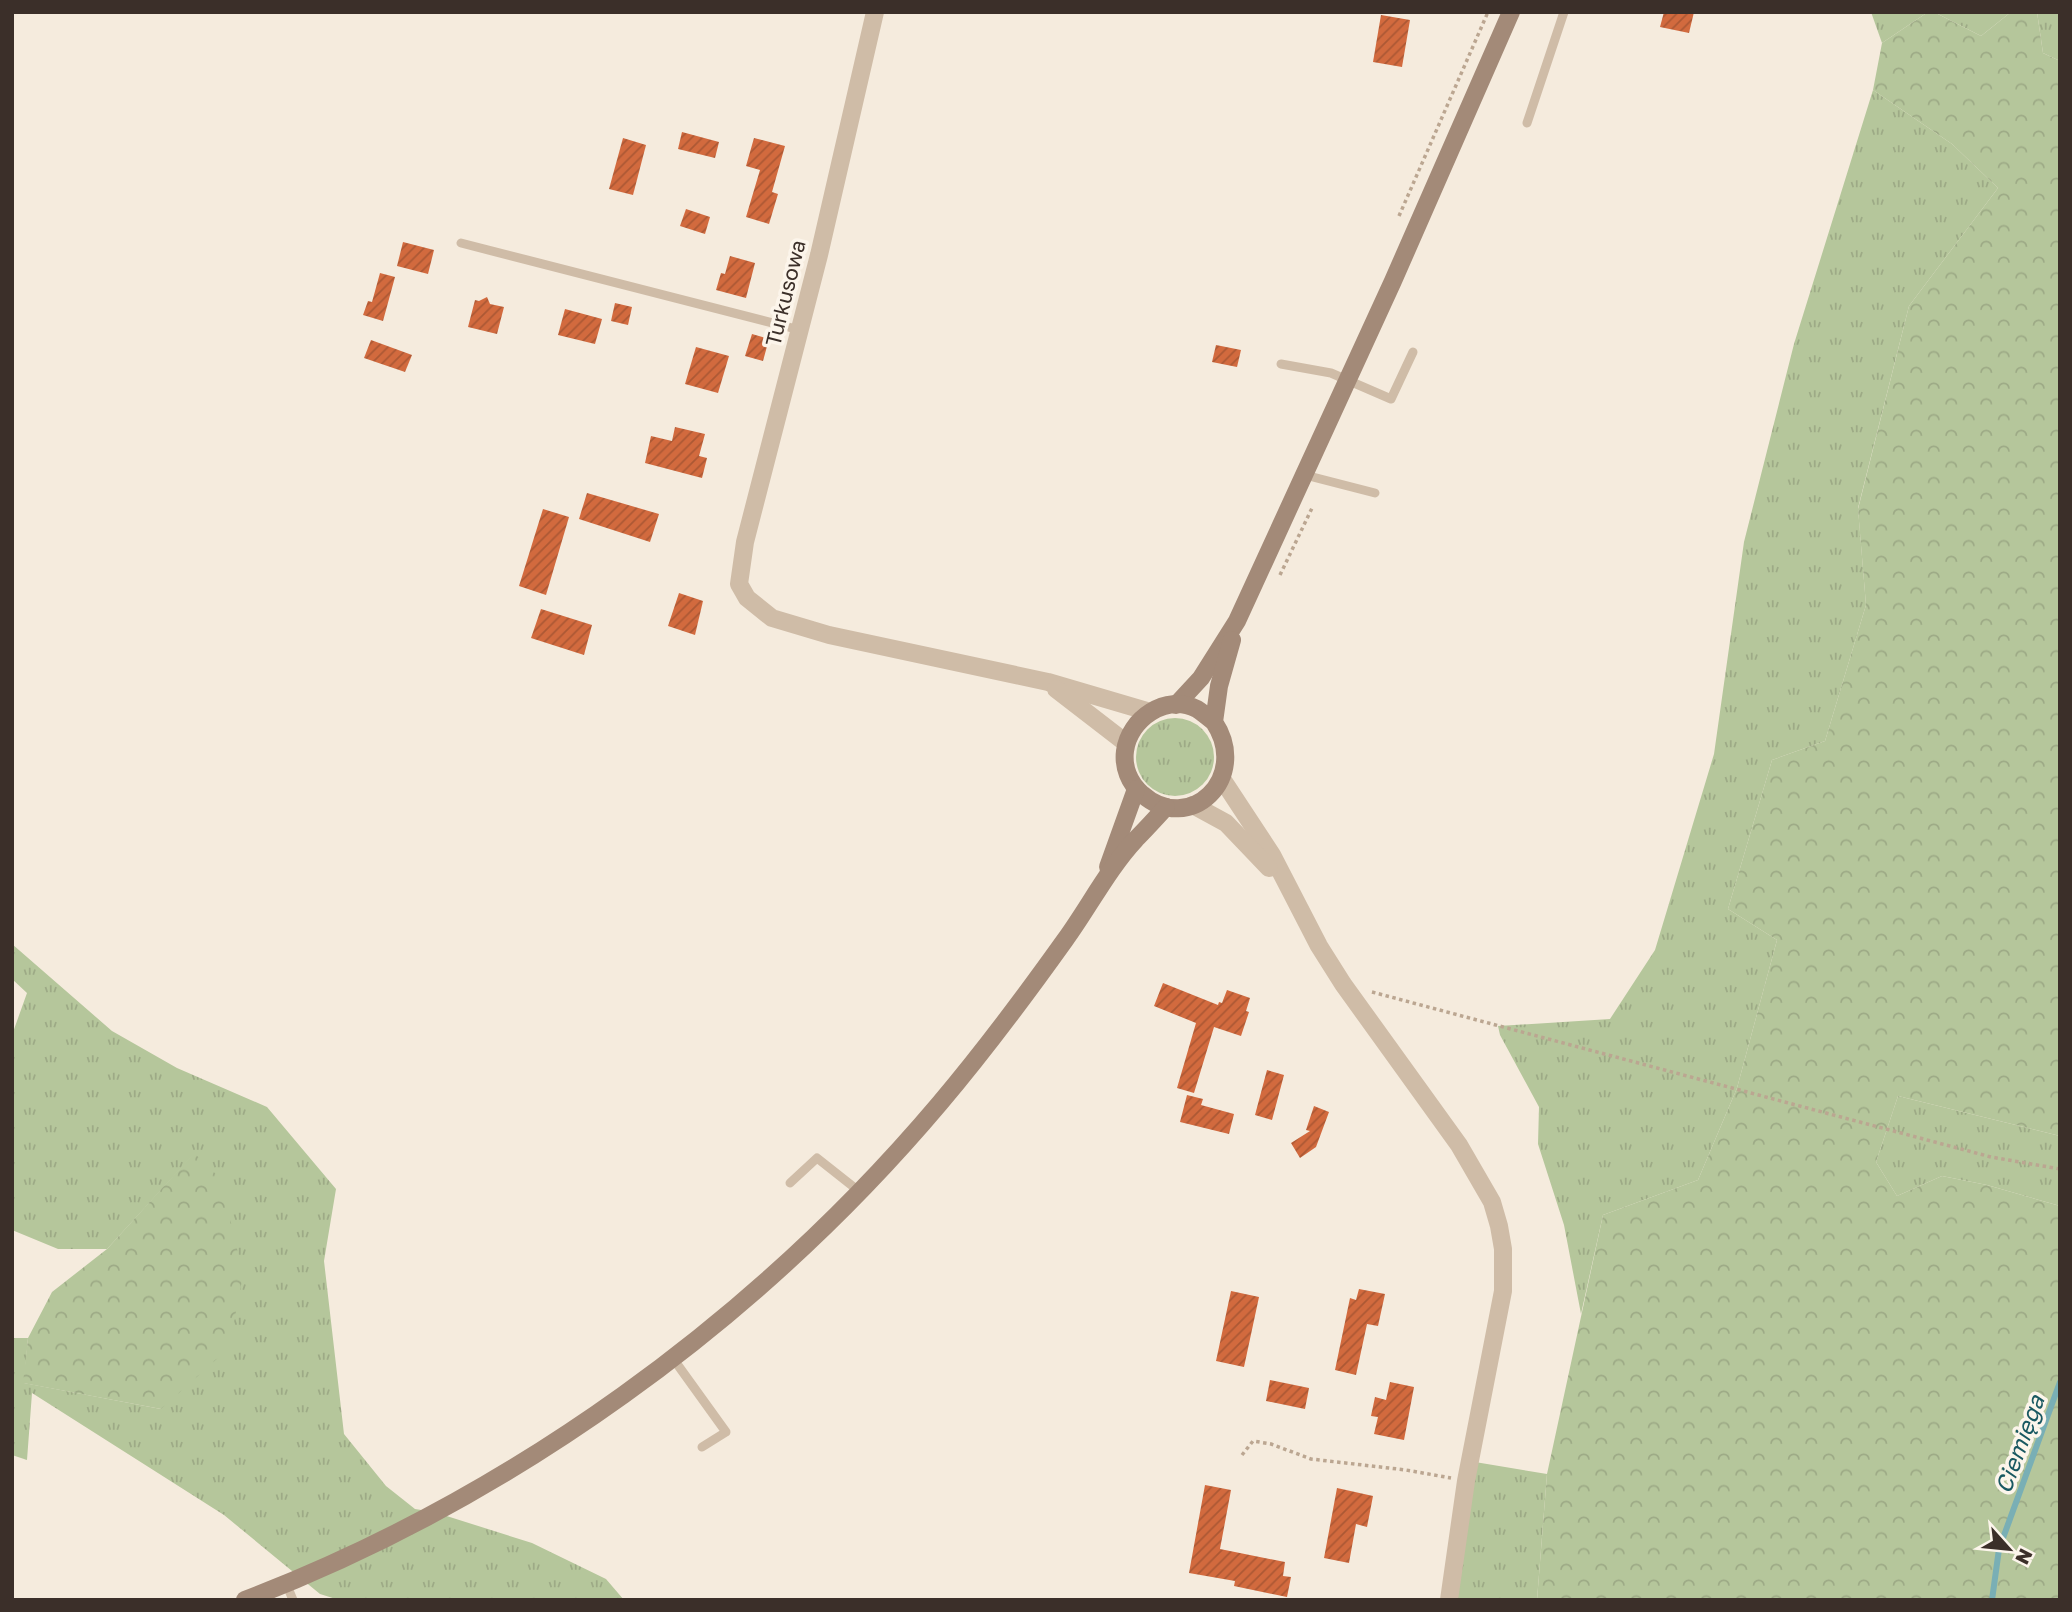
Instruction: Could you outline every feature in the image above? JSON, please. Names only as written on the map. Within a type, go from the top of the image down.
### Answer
[{"type":"main road","points":[[1176,705],[1201,678],[1237,621],[1306,475],[1463,126],[1511,12]]},
{"type":"main road","points":[[1214,722],[1219,686],[1237,621]]},
{"type":"main road","points":[[1176,705],[1197,709],[1214,722],[1223,735],[1227,764],[1222,779],[1205,799],[1193,804],[1166,807],[1148,800],[1136,789],[1126,767],[1126,743],[1135,725],[1150,712],[1163,706],[1176,705]]},
{"type":"main road","points":[[1100,886],[1136,789]]},
{"type":"main road","points":[[244,1600],[381,1540],[512,1467],[614,1401],[749,1295],[860,1192],[984,1051],[1067,937],[1100,886],[1138,837],[1166,807]]},
{"type":"street","name":"Turkusowa","points":[[874,12],[800,330],[745,542],[739,584],[747,598],[760,610],[772,618],[794,626],[1048,682]]},
{"type":"street","points":[[1048,682],[1150,712]]},
{"type":"street","points":[[1048,682],[1126,743]]},
{"type":"street","points":[[1222,779],[1272,855],[1343,984],[1459,1145],[1492,1202],[1499,1226],[1503,1249],[1503,1291],[1466,1481],[1449,1600]]},
{"type":"street","points":[[1193,804],[1226,823],[1250,846],[1292,895]]},
{"type":"lane","points":[[1527,123],[1564,12]]},
{"type":"lane","points":[[461,243],[800,330]]},
{"type":"lane","points":[[1281,364],[1331,373],[1391,399],[1413,352]]},
{"type":"lane","points":[[1306,475],[1375,493]]},
{"type":"lane","points":[[790,1183],[817,1158],[860,1192]]},
{"type":"lane","points":[[672,1357],[726,1432],[702,1447]]},
{"type":"lane","points":[[286,1583],[293,1600]]},
{"type":"path","points":[[1395,225],[1488,12]]},
{"type":"path","points":[[1343,984],[1991,1157],[2060,1169]]},
{"type":"path","points":[[1242,1455],[1253,1441],[1271,1444],[1311,1459],[1406,1470],[1466,1481]]},
{"type":"green space","points":[[1871,12],[1928,12],[1882,43]]},
{"type":"green space","points":[[1928,12],[1934,12],[1981,36],[2011,12],[2037,12],[2043,53],[2060,61],[2060,1136],[1898,1096],[1876,1162],[1897,1196],[1942,1176],[1987,1185],[2060,1206],[2060,1600],[1537,1600],[1547,1474],[1603,1215],[1698,1180],[1737,1088],[1777,940],[1728,909],[1772,760],[1825,741],[1866,605],[1858,509],[1909,306],[1998,188],[1952,144],[1873,90],[1882,43]]},
{"type":"green space","points":[[1934,12],[2011,12],[1981,36]]},
{"type":"green space","points":[[2037,12],[2060,12],[2060,61],[2043,53]]},
{"type":"green space","points":[[1873,90],[1952,144],[1998,188],[1909,306],[1858,508],[1866,605],[1825,741],[1772,760],[1728,909],[1777,940],[1737,1088],[1698,1180],[1603,1215],[1581,1314],[1564,1225],[1538,1144],[1539,1107],[1500,1035],[1498,1026],[1610,1019],[1655,950],[1714,754],[1744,542],[1794,344]]},
{"type":"green space","points":[[1175,718],[1190,721],[1203,729],[1211,742],[1214,757],[1211,772],[1203,785],[1190,793],[1175,796],[1160,793],[1147,785],[1139,772],[1136,757],[1139,742],[1147,729],[1160,721]]},
{"type":"green space","points":[[12,944],[112,1031],[177,1068],[267,1107],[336,1189],[324,1261],[344,1434],[386,1486],[415,1509],[434,1512],[532,1543],[606,1579],[624,1600],[339,1600],[320,1594],[224,1515],[32,1393],[27,1460],[12,1455],[12,1338],[28,1338],[24,1383],[161,1409],[194,1154],[107,1249],[58,1249],[12,1230],[12,1035],[27,993],[12,979]]},
{"type":"green space","points":[[1898,1096],[2060,1136],[2060,1206],[1987,1185],[1942,1176],[1897,1196],[1876,1162]]},
{"type":"green space","points":[[194,1153],[221,1179],[243,1275],[229,1348],[161,1409],[23,1383],[28,1338],[52,1292],[107,1249]]},
{"type":"green space","points":[[1475,1462],[1547,1474],[1537,1600],[1449,1600]]},
{"type":"building","points":[[1664,12],[1694,12],[1689,33],[1660,27]]},
{"type":"building","points":[[1381,15],[1410,20],[1402,67],[1373,62]]},
{"type":"building","points":[[682,132],[719,142],[715,158],[678,149]]},
{"type":"building","points":[[623,138],[646,145],[633,195],[609,189]]},
{"type":"building","points":[[754,138],[785,146],[772,192],[778,194],[769,224],[746,217],[760,170],[746,166]]},
{"type":"building","points":[[686,209],[710,217],[705,234],[680,226]]},
{"type":"building","points":[[403,242],[434,250],[428,274],[397,266]]},
{"type":"building","points":[[730,256],[755,263],[746,298],[716,290],[721,273],[725,274]]},
{"type":"building","points":[[380,273],[395,277],[383,321],[363,315],[368,301],[372,302]]},
{"type":"building","points":[[487,297],[490,304],[504,307],[497,334],[468,327],[475,300]]},
{"type":"building","points":[[615,303],[632,307],[628,325],[611,321]]},
{"type":"building","points":[[565,309],[602,319],[595,344],[558,335]]},
{"type":"building","points":[[752,334],[769,339],[763,361],[745,356]]},
{"type":"building","points":[[371,340],[412,355],[405,372],[364,358]]},
{"type":"building","points":[[1216,345],[1241,350],[1237,367],[1212,362]]},
{"type":"building","points":[[696,347],[729,356],[718,393],[685,384]]},
{"type":"building","points":[[675,427],[705,434],[699,456],[707,458],[702,478],[645,463],[651,436],[672,441]]},
{"type":"building","points":[[587,493],[659,514],[650,542],[579,519]]},
{"type":"building","points":[[543,509],[569,517],[546,595],[519,586]]},
{"type":"building","points":[[679,593],[703,601],[695,635],[668,626]]},
{"type":"building","points":[[541,609],[592,625],[584,655],[531,638]]},
{"type":"building","points":[[1163,983],[1218,1005],[1219,1002],[1222,1003],[1227,990],[1250,998],[1246,1011],[1249,1012],[1241,1036],[1214,1027],[1194,1093],[1177,1088],[1196,1023],[1154,1006]]},
{"type":"building","points":[[1267,1070],[1284,1075],[1272,1120],[1255,1115]]},
{"type":"building","points":[[1187,1095],[1203,1099],[1201,1105],[1234,1114],[1229,1134],[1180,1122]]},
{"type":"building","points":[[1314,1106],[1329,1112],[1316,1147],[1300,1158],[1291,1143],[1310,1131],[1306,1130]]},
{"type":"building","points":[[1359,1289],[1385,1294],[1378,1326],[1367,1324],[1356,1375],[1335,1370],[1350,1298],[1356,1300]]},
{"type":"building","points":[[1231,1291],[1259,1297],[1244,1367],[1216,1361]]},
{"type":"building","points":[[1270,1380],[1309,1388],[1305,1409],[1266,1401]]},
{"type":"building","points":[[1390,1382],[1414,1387],[1404,1440],[1374,1434],[1378,1417],[1371,1416],[1375,1397],[1386,1400]]},
{"type":"building","points":[[1205,1485],[1231,1490],[1220,1549],[1285,1562],[1283,1576],[1291,1577],[1287,1597],[1234,1586],[1235,1581],[1189,1573]]},
{"type":"building","points":[[1337,1488],[1373,1496],[1367,1527],[1356,1524],[1349,1563],[1324,1558]]},
{"type":"waterway","name":"Ciemięga","points":[[1992,1600],[1999,1549],[2060,1382]]}]
